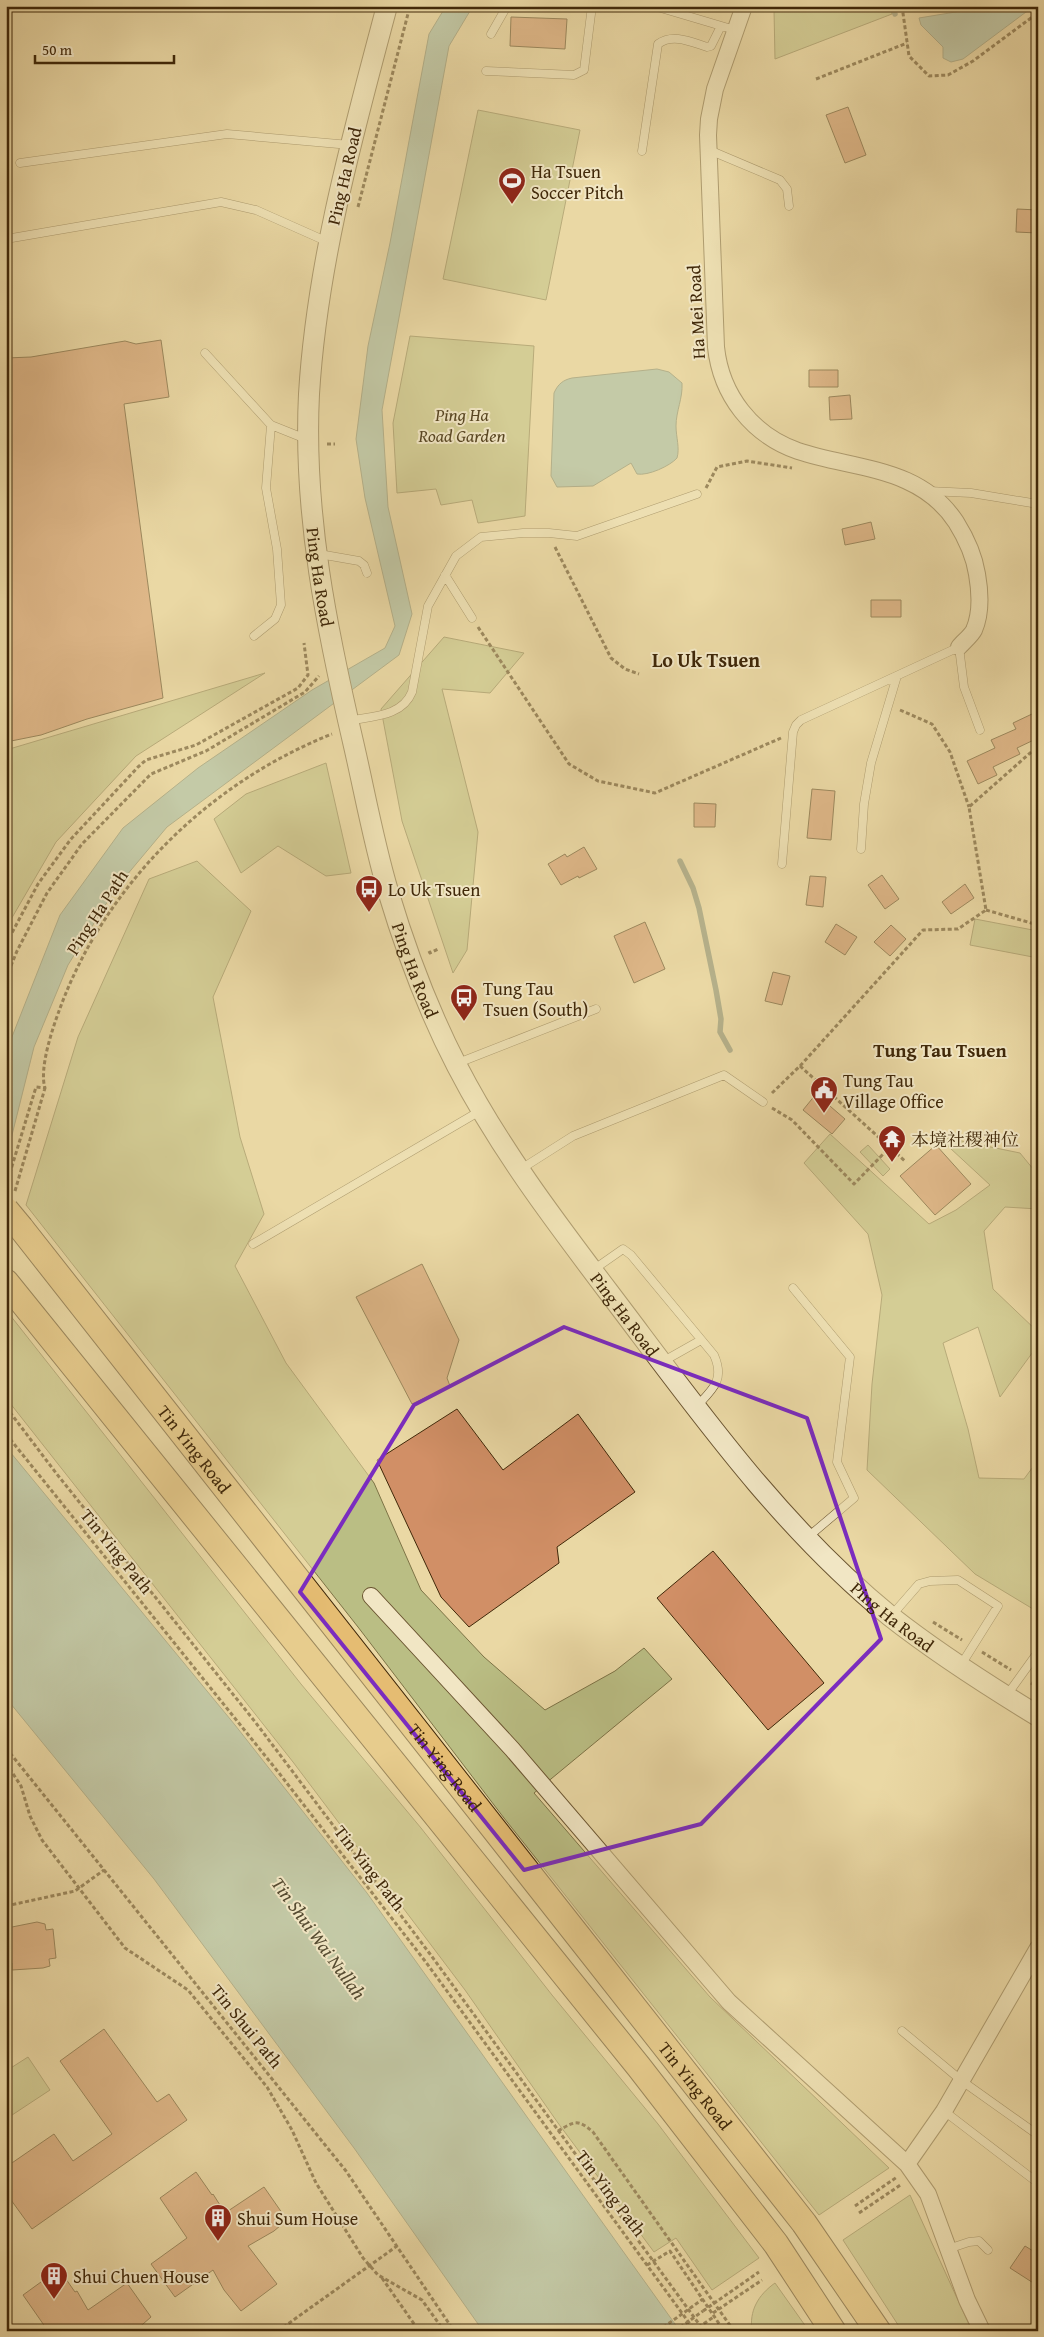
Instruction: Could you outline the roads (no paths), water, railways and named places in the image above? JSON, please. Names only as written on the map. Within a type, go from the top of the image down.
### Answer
[{"type":"main road","name":"Tin Ying Road","points":[[14,1211],[804,2223],[878,2331]]},
{"type":"main road","name":"Tin Ying Road","points":[[6,1282],[639,2067],[776,2244],[833,2331]]},
{"type":"street","name":"Ping Ha Road","points":[[387,6],[350,145],[328,242],[312,355],[317,437],[311,510],[328,674],[344,702],[387,889],[423,992],[456,1064],[481,1110],[519,1170],[696,1407],[760,1487],[806,1538],[891,1616],[960,1667],[1038,1716]]},
{"type":"street","name":"Ha Mei Road","points":[[744,6],[728,28],[709,119],[716,347],[720,372],[731,396],[746,417],[767,435],[796,450],[890,474],[928,491],[941,502],[960,527],[976,566],[979,593],[976,618],[973,631],[959,647]]},
{"type":"street","points":[[371,1596],[512,1749],[729,2002],[910,2169],[928,2194],[967,2300],[982,2331]]},
{"type":"street","points":[[910,2169],[1038,1948]]},
{"type":"lane","points":[[491,34],[507,6]]},
{"type":"lane","points":[[486,70],[574,75],[584,70],[592,6]]},
{"type":"lane","points":[[642,151],[658,44],[665,38],[676,38],[707,47],[711,46],[728,28],[654,6]]},
{"type":"lane","points":[[20,163],[227,134],[350,145]]},
{"type":"lane","points":[[709,149],[780,180],[787,189],[789,206]]},
{"type":"lane","points":[[6,239],[221,202],[256,210],[328,242]]},
{"type":"lane","points":[[205,353],[271,425],[317,437]]},
{"type":"lane","points":[[254,636],[275,619],[281,605],[277,549],[266,488],[271,425]]},
{"type":"lane","points":[[928,491],[971,493],[1038,504]]},
{"type":"lane","points":[[348,721],[392,712],[402,708],[408,701],[412,692],[428,606],[456,556],[481,537],[548,532],[577,536],[697,494]]},
{"type":"lane","points":[[315,554],[359,561],[364,565],[368,573]]},
{"type":"lane","points":[[445,575],[472,618]]},
{"type":"lane","points":[[782,864],[793,732],[796,725],[802,720],[959,647],[964,687],[980,730]]},
{"type":"lane","points":[[861,849],[864,804],[871,763],[897,676]]},
{"type":"lane","points":[[456,1064],[596,1009]]},
{"type":"lane","points":[[519,1170],[573,1136],[724,1075],[763,1102]]},
{"type":"lane","points":[[253,1244],[481,1110]]},
{"type":"lane","points":[[592,1270],[623,1249],[631,1255],[714,1355],[719,1367],[719,1378],[696,1407]]},
{"type":"lane","points":[[793,1288],[850,1357],[837,1462],[854,1498],[806,1538]]},
{"type":"lane","points":[[662,1362],[701,1340]]},
{"type":"lane","points":[[891,1616],[919,1584],[930,1581],[958,1580],[998,1606],[960,1667]]},
{"type":"lane","points":[[1006,1697],[1038,1652]]},
{"type":"lane","points":[[902,2031],[962,2081],[1038,2135]]},
{"type":"lane","points":[[944,2111],[1038,2183]]},
{"type":"lane","points":[[948,2249],[968,2242],[979,2241],[988,2250]]},
{"type":"water","points":[[446,6],[473,6],[449,46],[382,410],[388,507],[412,614],[399,655],[167,827],[116,888],[68,965],[34,1047],[6,1159],[6,1052],[60,915],[123,828],[198,768],[312,690],[385,648],[395,626],[365,498],[356,439],[368,346],[390,243],[429,34]]},
{"type":"water","points":[[992,6],[1038,7],[1026,12],[963,59],[951,62],[943,58],[943,47],[921,25],[919,18]]},
{"type":"water","points":[[657,369],[669,372],[682,383],[676,420],[677,458],[653,472],[637,474],[631,463],[593,486],[557,487],[551,476],[554,393],[559,385],[563,381],[572,378]]},
{"type":"water","name":"Tin Shui Wai Nullah","points":[[6,1447],[235,1725],[367,1893],[680,2331],[483,2331],[354,2148],[154,1879],[6,1698]]},
{"type":"waterway","points":[[892,6],[895,14]]},
{"type":"waterway","points":[[680,861],[693,888],[699,908],[721,1019],[720,1032],[730,1050]]},
{"type":"place","name":"Ha Tsuen Soccer Pitch","points":[[512,205]]},
{"type":"place","name":"Lo Uk Tsuen","points":[[369,913]]},
{"type":"place","name":"Tung Tau Tsuen (South)","points":[[464,1022]]},
{"type":"place","name":"Tung Tau Village Office","points":[[824,1114]]},
{"type":"place","name":"本境社稷神位","points":[[892,1163]]},
{"type":"place","name":"Shui Sum House","points":[[218,2242]]},
{"type":"place","name":"Shui Chuen House","points":[[54,2300]]},
{"type":"district","name":"Lo Uk Tsuen","points":[[706,659]]},
{"type":"district","name":"Tung Tau Tsuen","points":[[940,1050]]},
{"type":"park label","name":"Ping Ha Road Garden","points":[[462,424]]}]
